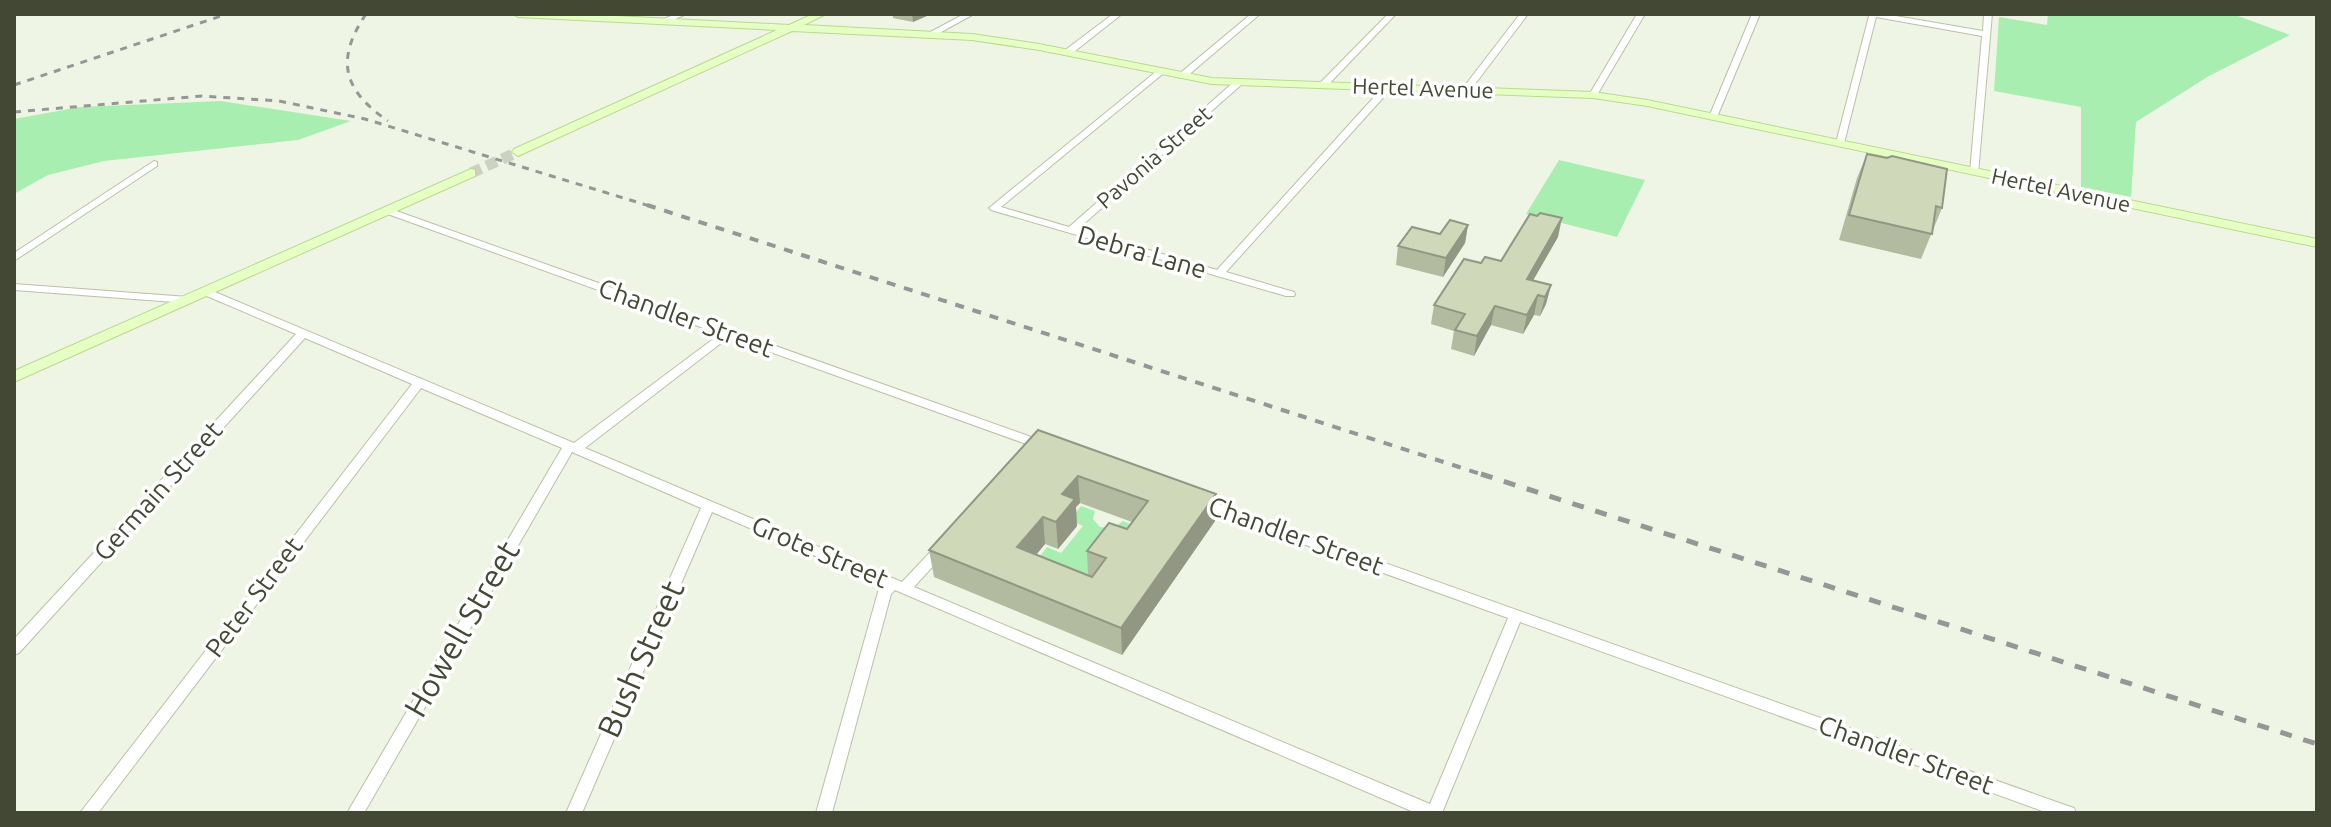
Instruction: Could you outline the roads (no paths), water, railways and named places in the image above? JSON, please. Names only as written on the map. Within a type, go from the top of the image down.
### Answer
[{"type":"street","name":"Hertel Avenue","points":[[518,14],[1007,41],[1182,76],[1238,83],[1593,95],[1713,117],[2317,243]]},
{"type":"street","points":[[664,21],[682,14]]},
{"type":"street","points":[[518,152],[821,14]]},
{"type":"street","points":[[929,35],[970,14]]},
{"type":"street","points":[[1067,53],[1118,14]]},
{"type":"street","points":[[1182,76],[1256,14]]},
{"type":"street","points":[[1323,85],[1392,14]]},
{"type":"street","points":[[1466,90],[1524,14]]},
{"type":"street","points":[[1593,95],[1641,14]]},
{"type":"street","points":[[1713,117],[1756,14]]},
{"type":"street","points":[[1840,143],[1872,14],[1986,34]]},
{"type":"street","points":[[1975,172],[1988,14]]},
{"type":"street","name":"Debra Lane","points":[[1161,72],[994,208],[1290,294]]},
{"type":"street","name":"Pavonia Street","points":[[1070,231],[1238,83]]},
{"type":"street","points":[[1219,274],[1388,87]]},
{"type":"street","points":[[14,258],[154,164]]},
{"type":"street","points":[[14,377],[471,173]]},
{"type":"street","name":"Chandler Street","points":[[388,211],[728,333],[1033,448],[1057,451]]},
{"type":"street","points":[[14,287],[188,300]]},
{"type":"street","name":"Grote Street","points":[[206,292],[1434,813]]},
{"type":"street","name":"Germain Street","points":[[14,649],[303,333]]},
{"type":"street","name":"Howell Street","points":[[355,813],[572,447],[728,333]]},
{"type":"street","name":"Peter Street","points":[[88,813],[419,382]]},
{"type":"street","name":"Chandler Street","points":[[1183,496],[2068,813]]},
{"type":"street","name":"Bush Street","points":[[574,813],[709,505]]},
{"type":"street","points":[[824,813],[885,592],[899,586],[947,542]]},
{"type":"street","points":[[1434,813],[1516,615]]},
{"type":"tunnel","points":[[471,173],[518,152]]},
{"type":"railway","points":[[14,85],[227,14]]},
{"type":"railway","points":[[366,14],[350,46],[348,73],[361,98],[388,121]]},
{"type":"railway","points":[[14,112],[202,96],[279,101],[365,119],[653,207]]},
{"type":"railway","points":[[647,205],[1487,476]]},
{"type":"railway","points":[[1481,474],[2317,744]]}]
